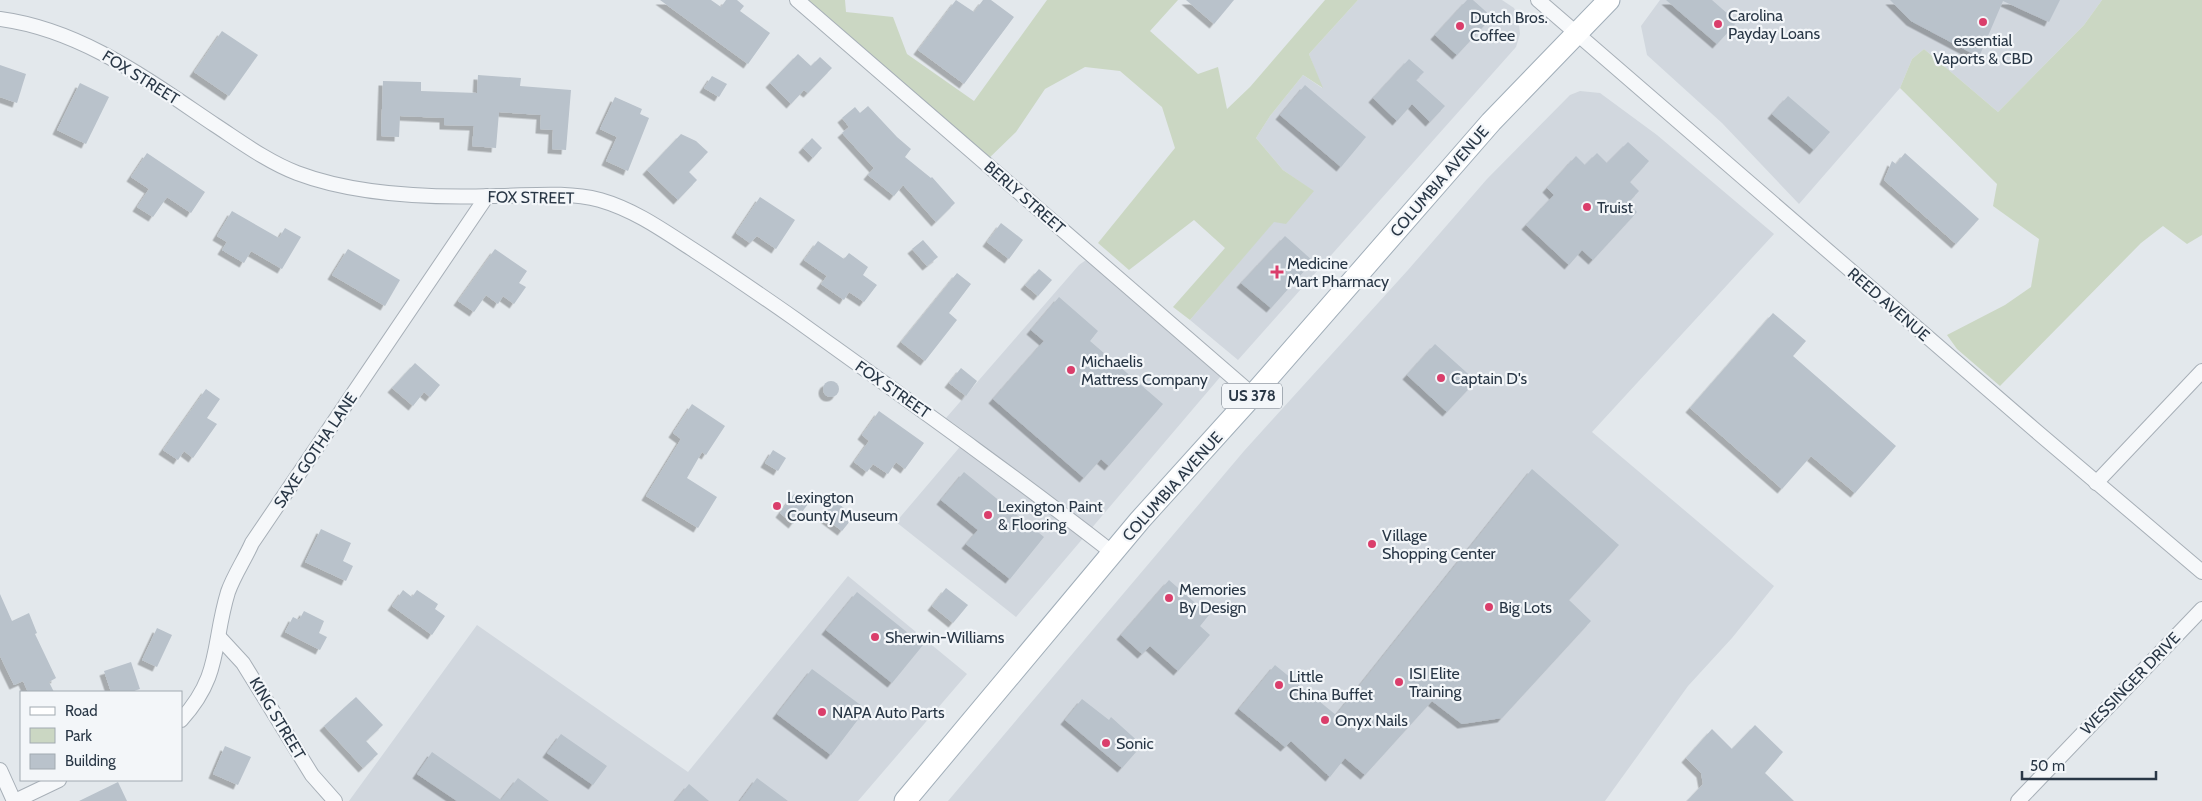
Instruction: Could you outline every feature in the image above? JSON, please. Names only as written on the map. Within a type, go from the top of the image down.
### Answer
[{"type":"main road","name":"COLUMBIA AVENUE","points":[[905,801],[1113,553],[1491,122],[1609,0]]},
{"type":"street","name":"BERLY STREET","points":[[797,0],[1252,395]]},
{"type":"street","name":"REED AVENUE","points":[[1538,0],[2096,483],[2202,572]]},
{"type":"street","name":"FOX STREET","points":[[0,19],[70,38],[101,52],[130,68],[241,142],[285,168],[301,175],[366,190],[424,195],[574,196],[600,200],[644,218],[748,286],[920,407],[1113,553]]},
{"type":"street","name":"SAXE GOTHA LANE","points":[[182,719],[201,695],[208,680],[229,591],[252,543],[487,196]]},
{"type":"street","points":[[2096,483],[2202,371]]},
{"type":"street","name":"WESSINGER DRIVE","points":[[2018,801],[2202,609]]},
{"type":"street","name":"KING STREET","points":[[219,638],[248,669],[312,775],[335,801]]},
{"type":"street","points":[[0,770],[15,801],[57,781]]},
{"type":"shaded area","points":[[1358,0],[1502,0],[1514,8],[1518,17],[1520,34],[1516,47],[1238,360],[1190,320],[1274,221],[1313,191],[1283,170],[1256,138],[1270,116],[1303,75],[1322,88],[1309,54]]},
{"type":"shaded area","points":[[1660,0],[2102,0],[2084,25],[1998,112],[1924,49],[1912,59],[1900,88],[1799,204],[1722,123],[1647,55],[1641,26]]},
{"type":"shaded area","points":[[1580,91],[1600,93],[1657,135],[1774,234],[1592,432],[1774,586],[1732,638],[1688,686],[1605,801],[948,801],[1244,451],[1408,270],[1487,179],[1570,95]]},
{"type":"shaded area","points":[[1086,260],[1221,376],[1016,617],[896,522],[970,435],[946,418],[1079,265]]},
{"type":"shaded area","points":[[848,576],[967,674],[858,801],[349,801],[477,625],[688,772]]},
{"type":"green space","points":[[797,0],[845,0],[846,12],[893,17],[907,54],[974,101],[1047,0],[1178,0],[1150,31],[1198,74],[1218,67],[1227,109],[1250,87],[1325,0],[1358,0],[1309,54],[1323,88],[1303,75],[1270,116],[1256,138],[1283,170],[1314,191],[1286,224],[1274,222],[1190,320],[1173,307],[1225,248],[1194,220],[1129,270],[1098,243],[1175,148],[1162,107],[1120,71],[1085,67],[1045,89],[1016,132],[985,162]]},
{"type":"green space","points":[[2102,0],[2202,0],[2202,235],[2187,244],[2163,226],[2141,243],[2000,386],[1957,349],[1947,335],[2005,305],[2031,287],[2039,239],[1993,206],[1997,184],[1900,88],[1912,59],[1924,49],[1998,112],[2084,25]]},
{"type":"building","points":[[660,0],[711,0],[721,7],[726,0],[737,0],[744,6],[740,11],[770,33],[748,64]]},
{"type":"building","points":[[956,0],[974,12],[983,0],[991,0],[1014,17],[964,84],[918,50]]},
{"type":"building","points":[[1186,0],[1234,0],[1214,24]]},
{"type":"building","points":[[1467,0],[1473,0],[1492,17],[1457,55],[1435,35]]},
{"type":"building","points":[[1666,0],[1712,0],[1737,22],[1717,44]]},
{"type":"building","points":[[1890,0],[2060,0],[2049,22],[2003,1],[1979,57],[1911,21]]},
{"type":"building","points":[[222,31],[258,55],[229,96],[194,72]]},
{"type":"building","points":[[798,54],[811,66],[820,57],[832,68],[808,93],[804,90],[791,104],[770,83]]},
{"type":"building","points":[[1409,59],[1424,72],[1416,80],[1445,106],[1430,122],[1412,104],[1397,121],[1373,98]]},
{"type":"building","points":[[0,65],[26,74],[17,103],[0,97]]},
{"type":"building","points":[[478,75],[521,78],[520,86],[571,90],[566,150],[552,149],[553,130],[540,129],[541,115],[499,112],[496,148],[472,146],[474,126],[444,125],[444,118],[400,116],[399,137],[381,136],[383,81],[421,82],[421,91],[477,93]]},
{"type":"building","points":[[712,76],[727,84],[719,97],[704,88]]},
{"type":"building","points":[[80,83],[109,97],[86,144],[57,130]]},
{"type":"building","points":[[1305,85],[1366,137],[1341,167],[1280,115]]},
{"type":"building","points":[[1788,96],[1830,132],[1814,150],[1772,114]]},
{"type":"building","points":[[615,97],[642,109],[640,114],[649,118],[628,171],[606,161],[617,137],[600,129]]},
{"type":"building","points":[[868,106],[911,149],[905,157],[932,177],[955,203],[936,222],[903,185],[894,196],[868,175],[874,168],[842,133],[849,127],[842,118],[855,107],[860,113]]},
{"type":"building","points":[[681,134],[696,141],[708,152],[689,172],[697,180],[678,200],[647,170]]},
{"type":"building","points":[[812,138],[822,148],[813,158],[803,148]]},
{"type":"building","name":"Truist","points":[[1628,142],[1649,161],[1630,182],[1639,191],[1628,203],[1637,212],[1593,260],[1582,250],[1569,265],[1526,225],[1554,195],[1547,188],[1576,156],[1585,165],[1597,153],[1607,163]]},
{"type":"building","points":[[147,153],[205,192],[191,213],[167,197],[153,217],[137,207],[149,189],[131,177]]},
{"type":"building","points":[[1905,153],[1979,219],[1956,244],[1884,180],[1892,161],[1896,164]]},
{"type":"building","points":[[760,197],[795,220],[776,249],[757,236],[750,243],[736,233]]},
{"type":"building","points":[[232,211],[279,238],[285,228],[301,237],[282,269],[251,251],[244,263],[222,250],[227,242],[217,236]]},
{"type":"building","points":[[1001,223],[1023,240],[1009,259],[987,242]]},
{"type":"building","name":"Medicine Mart Pharmacy","points":[[1285,236],[1313,261],[1271,308],[1241,283]]},
{"type":"building","points":[[923,240],[938,257],[927,266],[912,249]]},
{"type":"building","points":[[818,241],[844,259],[849,253],[868,267],[863,275],[877,285],[864,302],[849,292],[844,300],[821,284],[827,276],[804,260]]},
{"type":"building","points":[[348,249],[400,280],[385,306],[332,275]]},
{"type":"building","points":[[495,249],[527,271],[519,283],[526,287],[514,304],[503,296],[498,304],[486,295],[474,312],[458,301]]},
{"type":"building","points":[[1039,269],[1052,280],[1038,296],[1025,285]]},
{"type":"building","points":[[957,273],[971,284],[949,313],[957,320],[925,361],[901,342]]},
{"type":"building","name":"Michaelis Mattress Company","points":[[1059,297],[1098,331],[1090,341],[1163,404],[1109,466],[1101,459],[1084,478],[993,399],[1044,341],[1031,330]]},
{"type":"building","points":[[1773,313],[1806,341],[1793,356],[1896,446],[1855,493],[1811,456],[1782,489],[1690,408]]},
{"type":"building","name":"Captain D's","points":[[1435,344],[1476,381],[1447,412],[1407,375]]},
{"type":"building","points":[[415,363],[440,385],[430,397],[424,392],[413,406],[392,388]]},
{"type":"building","points":[[961,368],[977,381],[966,396],[949,383]]},
{"type":"building","points":[[828,381],[834,381],[839,386],[837,395],[828,397],[823,392],[823,386]]},
{"type":"building","points":[[206,389],[220,399],[207,418],[217,424],[193,458],[184,451],[178,460],[163,450]]},
{"type":"building","points":[[692,404],[725,426],[706,455],[702,452],[687,478],[717,497],[698,528],[646,496],[681,439],[673,433]]},
{"type":"building","points":[[879,411],[924,443],[905,469],[896,462],[888,474],[873,464],[867,472],[854,462],[869,441],[862,435]]},
{"type":"building","points":[[773,450],[786,458],[778,471],[765,463]]},
{"type":"building","points":[[1532,469],[1619,545],[1569,600],[1591,621],[1502,718],[1462,724],[1432,701],[1365,775],[1345,758],[1330,777],[1291,741],[1285,747],[1239,709],[1275,665],[1336,715]]},
{"type":"building","name":"Lexington Paint & Flooring","points":[[964,472],[1044,537],[1010,579],[966,544],[978,530],[941,500]]},
{"type":"building","points":[[794,494],[808,504],[793,524],[780,513]]},
{"type":"building","points":[[834,500],[854,516],[842,531],[821,515]]},
{"type":"building","points":[[321,529],[351,543],[343,561],[353,566],[346,581],[305,562]]},
{"type":"building","points":[[1169,580],[1209,615],[1200,626],[1210,635],[1178,671],[1150,646],[1142,654],[1121,635]]},
{"type":"building","points":[[946,588],[968,605],[953,623],[932,606]]},
{"type":"building","points":[[403,590],[412,597],[417,590],[438,604],[435,609],[445,616],[432,635],[392,606]]},
{"type":"building","name":"Sherwin-Williams","points":[[857,592],[923,645],[892,683],[826,630]]},
{"type":"building","points":[[0,594],[12,621],[29,613],[37,633],[35,634],[56,678],[49,682],[54,691],[28,691],[23,681],[14,685],[0,656]]},
{"type":"building","points":[[304,611],[324,621],[319,633],[327,637],[320,650],[285,632],[293,617],[299,620]]},
{"type":"building","points":[[157,628],[172,635],[157,667],[142,660]]},
{"type":"building","points":[[131,662],[140,689],[134,691],[111,691],[104,671]]},
{"type":"building","name":"NAPA Auto Parts","points":[[812,669],[866,709],[831,755],[777,714]]},
{"type":"building","points":[[356,697],[383,725],[366,741],[378,754],[363,768],[324,726]]},
{"type":"building","points":[[1082,699],[1109,720],[1111,717],[1142,745],[1122,768],[1065,720]]},
{"type":"building","points":[[1755,725],[1783,752],[1765,773],[1794,801],[1687,801],[1703,784],[1701,773],[1686,758],[1712,729],[1732,749]]},
{"type":"building","points":[[561,734],[607,766],[593,785],[547,753]]},
{"type":"building","points":[[225,746],[251,757],[238,785],[213,774]]},
{"type":"building","points":[[432,752],[501,800],[518,778],[549,801],[457,801],[417,774]]},
{"type":"building","points":[[757,778],[788,801],[740,801]]},
{"type":"building","points":[[118,782],[127,801],[79,801]]},
{"type":"building","points":[[689,784],[709,801],[675,801]]},
{"type":"place","name":"essential Vaports & CBD","points":[[1983,22]]},
{"type":"place","name":"Carolina Payday Loans","points":[[1718,24]]},
{"type":"place","name":"Dutch Bros. Coffee","points":[[1460,26]]},
{"type":"place","name":"Truist","points":[[1587,207]]},
{"type":"place","name":"Medicine Mart Pharmacy","points":[[1277,272]]},
{"type":"place","name":"Michaelis Mattress Company","points":[[1071,370]]},
{"type":"place","name":"Captain D's","points":[[1441,378]]},
{"type":"place","name":"Lexington County Museum","points":[[777,506]]},
{"type":"place","name":"Lexington Paint & Flooring","points":[[988,515]]},
{"type":"place","name":"Village Shopping Center","points":[[1372,544]]},
{"type":"place","name":"Memories By Design","points":[[1169,598]]},
{"type":"place","name":"Big Lots","points":[[1489,607]]},
{"type":"place","name":"Sherwin-Williams","points":[[875,637]]},
{"type":"place","name":"ISI Elite Training","points":[[1399,682]]},
{"type":"place","name":"Little China Buffet","points":[[1279,685]]},
{"type":"place","name":"NAPA Auto Parts","points":[[822,712]]},
{"type":"place","name":"Onyx Nails","points":[[1325,720]]},
{"type":"place","name":"Sonic","points":[[1106,743]]}]
